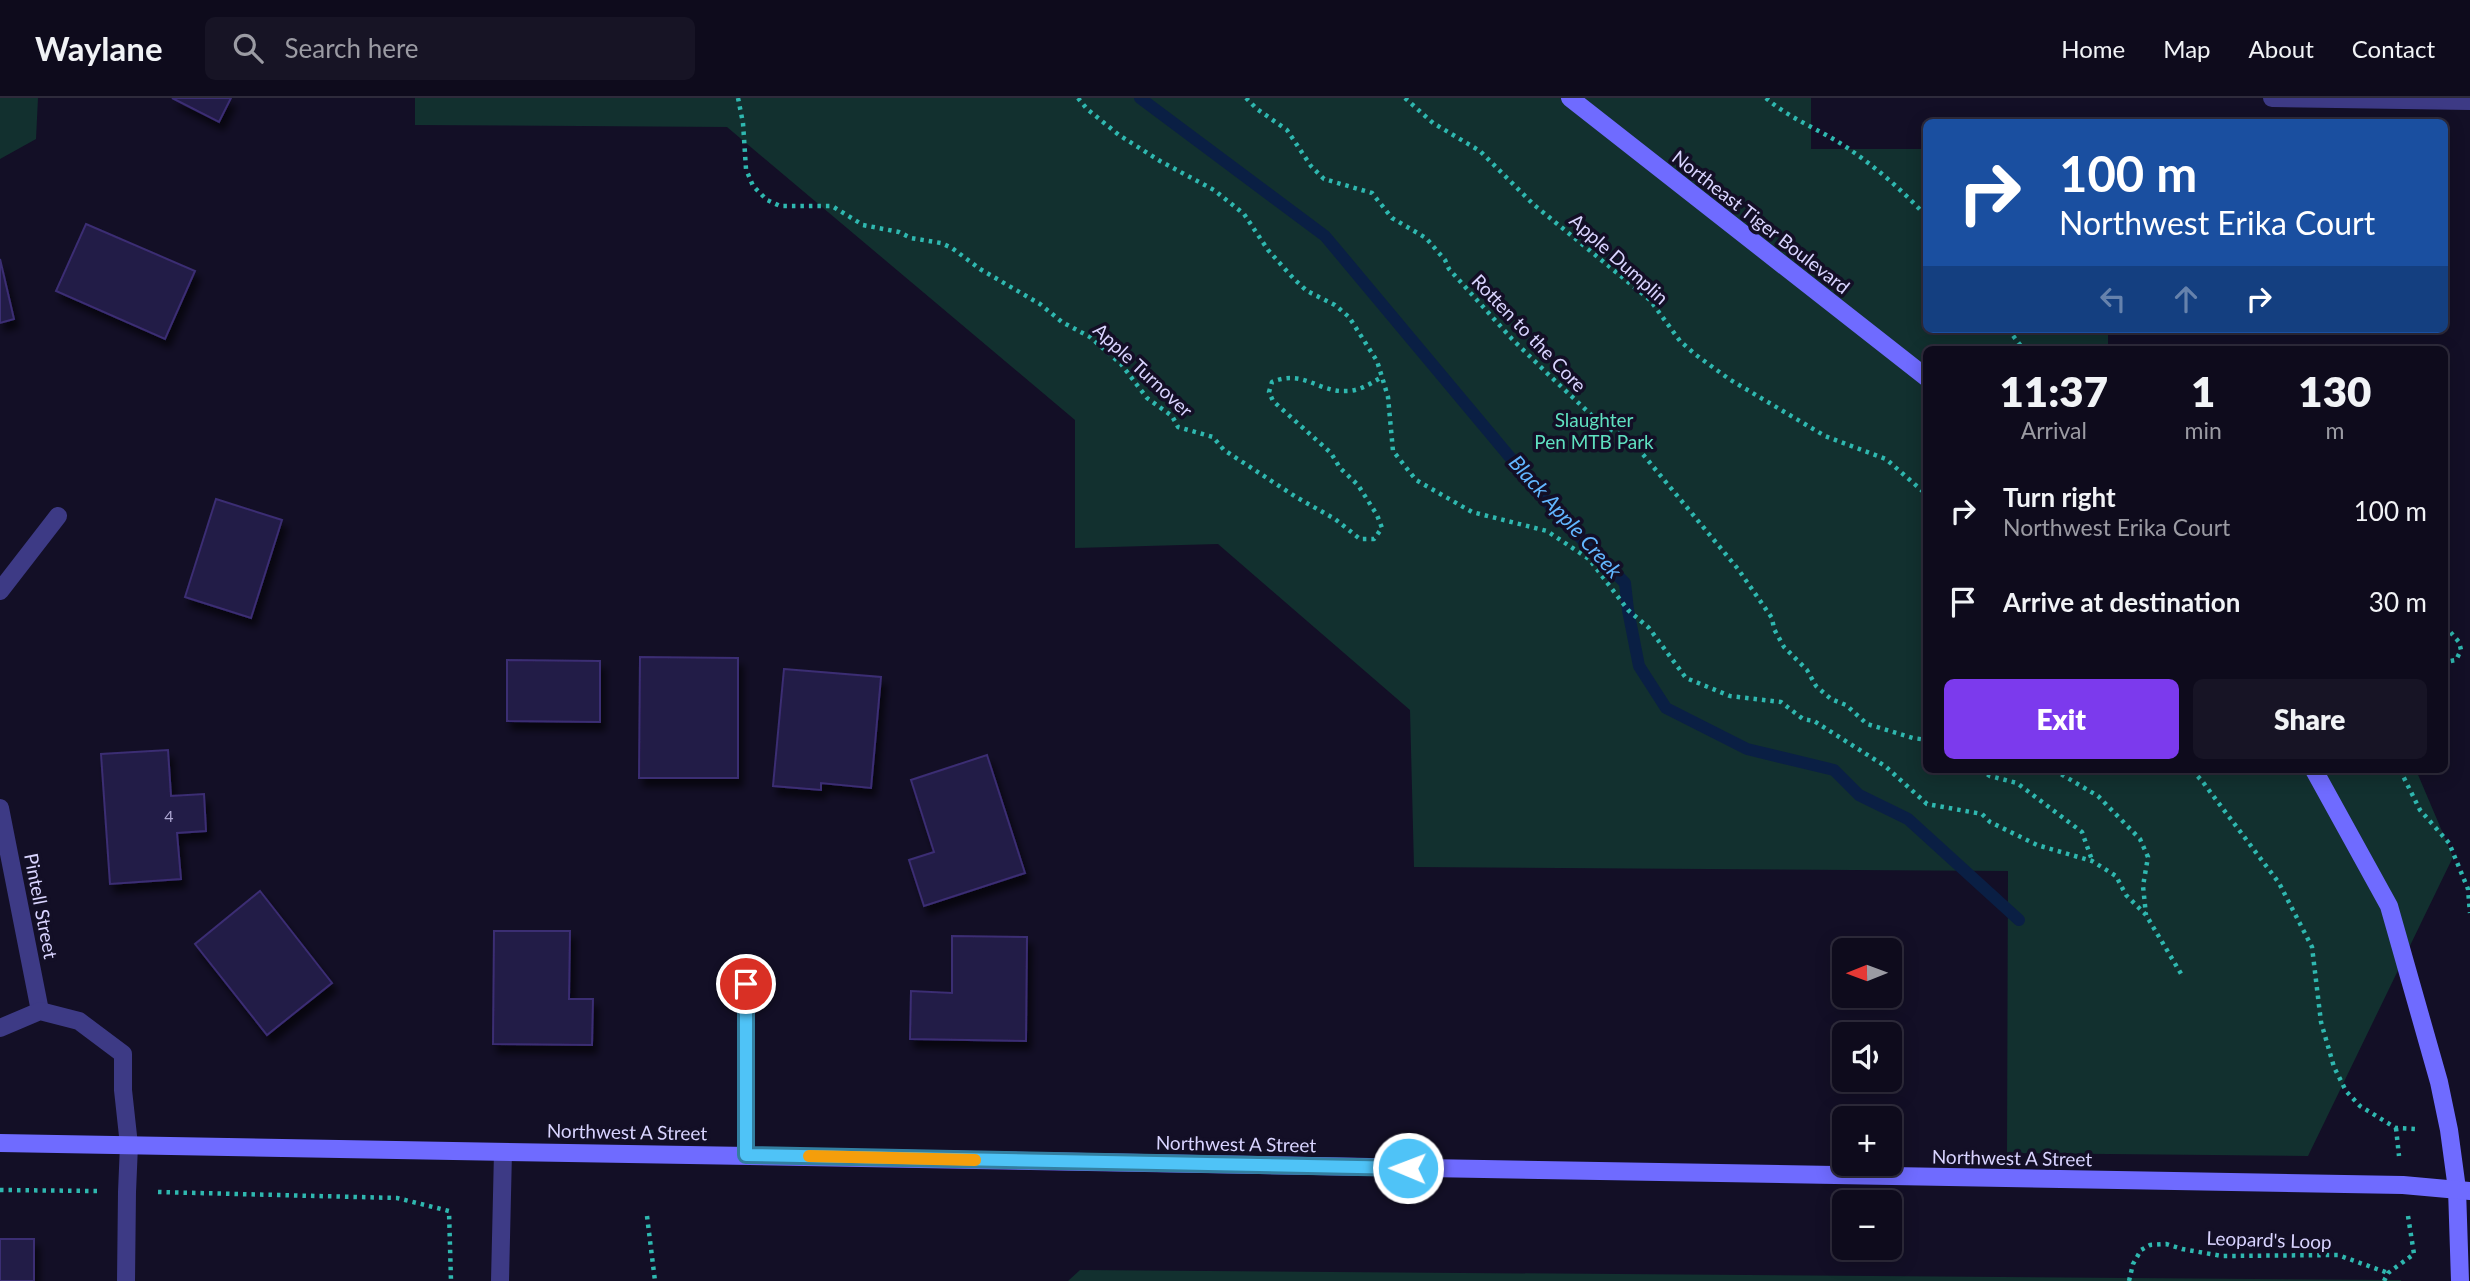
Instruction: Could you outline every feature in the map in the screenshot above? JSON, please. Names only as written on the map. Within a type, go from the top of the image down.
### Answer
[{"type":"street","name":"Northeast Tiger Boulevard","points":[[1570,98],[1923,376]]},
{"type":"street","points":[[2272,98],[2470,101]]},
{"type":"street","points":[[0,591],[58,516]]},
{"type":"street","points":[[2316,773],[2389,906],[2439,1082],[2463,1190],[2460,1281]]},
{"type":"street","name":"Pintell Street","points":[[0,808],[40,1011]]},
{"type":"street","points":[[746,984],[746,1155]]},
{"type":"street","points":[[0,1028],[40,1011],[79,1021],[123,1054],[123,1090],[129,1145],[126,1281]]},
{"type":"street","name":"Northwest A Street","points":[[0,1143],[2389,1185],[2463,1190]]},
{"type":"street","points":[[500,1281],[503,1152]]},
{"type":"path","name":"Apple Turnover","points":[[738,98],[743,123],[746,169],[753,186],[767,200],[780,205],[832,206],[863,225],[899,232],[911,238],[941,243],[952,248],[980,269],[1040,304],[1062,322],[1090,337],[1121,364],[1147,398],[1172,415],[1178,426],[1213,437],[1224,450],[1335,519],[1360,539],[1374,539],[1382,528],[1377,515],[1358,485],[1340,468],[1331,453],[1273,401],[1269,392],[1272,382],[1281,379],[1305,379],[1337,391],[1349,391],[1382,377]]},
{"type":"path","points":[[1078,98],[1087,109],[1119,135],[1214,190],[1244,214],[1268,250],[1293,279],[1349,317],[1377,361],[1388,397],[1393,451],[1416,480],[1472,512],[1547,531],[1589,559],[1628,610],[1649,628],[1686,678],[1730,696],[1781,702],[1804,719],[1814,721],[1885,766],[1927,804],[1982,814],[1990,822],[2037,845],[2092,861],[2116,876],[2126,895],[2146,915],[2183,978]]},
{"type":"path","name":"Rotten to the Core","points":[[1246,98],[1287,130],[1311,166],[1324,179],[1372,193],[1392,218],[1426,238],[1445,260],[1449,270],[1512,339],[1601,424],[1636,446],[1738,569],[1772,618],[1774,629],[1784,647],[1807,670],[1816,686],[1831,699],[1846,705],[1867,724],[1923,739]]},
{"type":"path","name":"Apple Dumplin","points":[[1405,98],[1433,123],[1480,150],[1533,204],[1650,300],[1680,341],[1696,355],[1729,379],[1825,436],[1886,459],[1923,491]]},
{"type":"path","points":[[1766,98],[1780,110],[1849,149],[1906,195],[1923,213]]},
{"type":"path","points":[[2448,629],[2459,642],[2461,650],[2456,660],[2448,661]]},
{"type":"path","points":[[1985,773],[2017,783],[2082,832],[2092,861]]},
{"type":"path","points":[[2059,773],[2098,796],[2140,839],[2148,857],[2148,871],[2143,886],[2146,915]]},
{"type":"path","points":[[2195,773],[2279,883],[2312,947],[2321,1022],[2334,1068],[2346,1091],[2360,1106],[2396,1128]]},
{"type":"path","points":[[2402,773],[2420,810],[2449,843],[2468,889],[2470,913]]},
{"type":"path","points":[[0,1190],[397,1198],[449,1210],[451,1281]]},
{"type":"path","points":[[647,1216],[655,1281]]},
{"type":"path","name":"Leopard's Loop","points":[[2129,1281],[2133,1264],[2141,1250],[2150,1245],[2166,1244],[2222,1256],[2338,1255],[2388,1273]]},
{"type":"path","points":[[2384,1281],[2388,1273],[2414,1254]]},
{"type":"green space","points":[[0,98],[38,98],[36,139],[0,159]]},
{"type":"green space","name":"Slaughter Pen MTB Park","points":[[415,98],[1811,98],[1811,149],[1923,149],[1923,333],[2108,333],[2108,346],[1923,346],[1923,773],[2417,773],[2453,857],[2308,1156],[2007,1153],[2008,871],[1414,867],[1410,710],[1218,544],[1075,548],[1075,420],[727,127],[415,125]]},
{"type":"green space","points":[[1080,1270],[2401,1280],[2401,1281],[1068,1281]]},
{"type":"building","points":[[172,98],[231,98],[219,122]]},
{"type":"building","points":[[86,224],[195,271],[165,339],[56,291]]},
{"type":"building","points":[[0,259],[14,319],[0,323]]},
{"type":"building","points":[[216,499],[282,520],[251,618],[185,597]]},
{"type":"building","points":[[640,657],[738,658],[738,778],[639,778]]},
{"type":"building","points":[[507,660],[600,661],[600,722],[507,721]]},
{"type":"building","points":[[784,669],[881,677],[871,788],[821,783],[821,790],[773,786]]},
{"type":"building","points":[[168,750],[171,796],[204,794],[206,831],[177,833],[181,879],[110,884],[101,754]]},
{"type":"building","points":[[987,755],[1025,873],[924,906],[909,860],[934,852],[911,780]]},
{"type":"building","points":[[260,891],[332,983],[267,1035],[195,944]]},
{"type":"building","points":[[494,931],[570,931],[569,999],[593,999],[592,1045],[493,1044]]},
{"type":"building","points":[[952,936],[1027,937],[1026,1041],[910,1039],[911,991],[952,993]]},
{"type":"building","points":[[0,1239],[34,1239],[34,1281],[0,1281]]},
{"type":"waterway","name":"Black Apple Creek","points":[[1140,98],[1325,236],[1560,517],[1625,583],[1639,666],[1666,708],[1747,749],[1834,770],[1859,795],[1908,819],[2019,920]]},
{"type":"slow traffic","points":[[809,1156],[975,1160]]},
{"type":"route","points":[[746,984],[746,1155],[1408,1168]]}]
